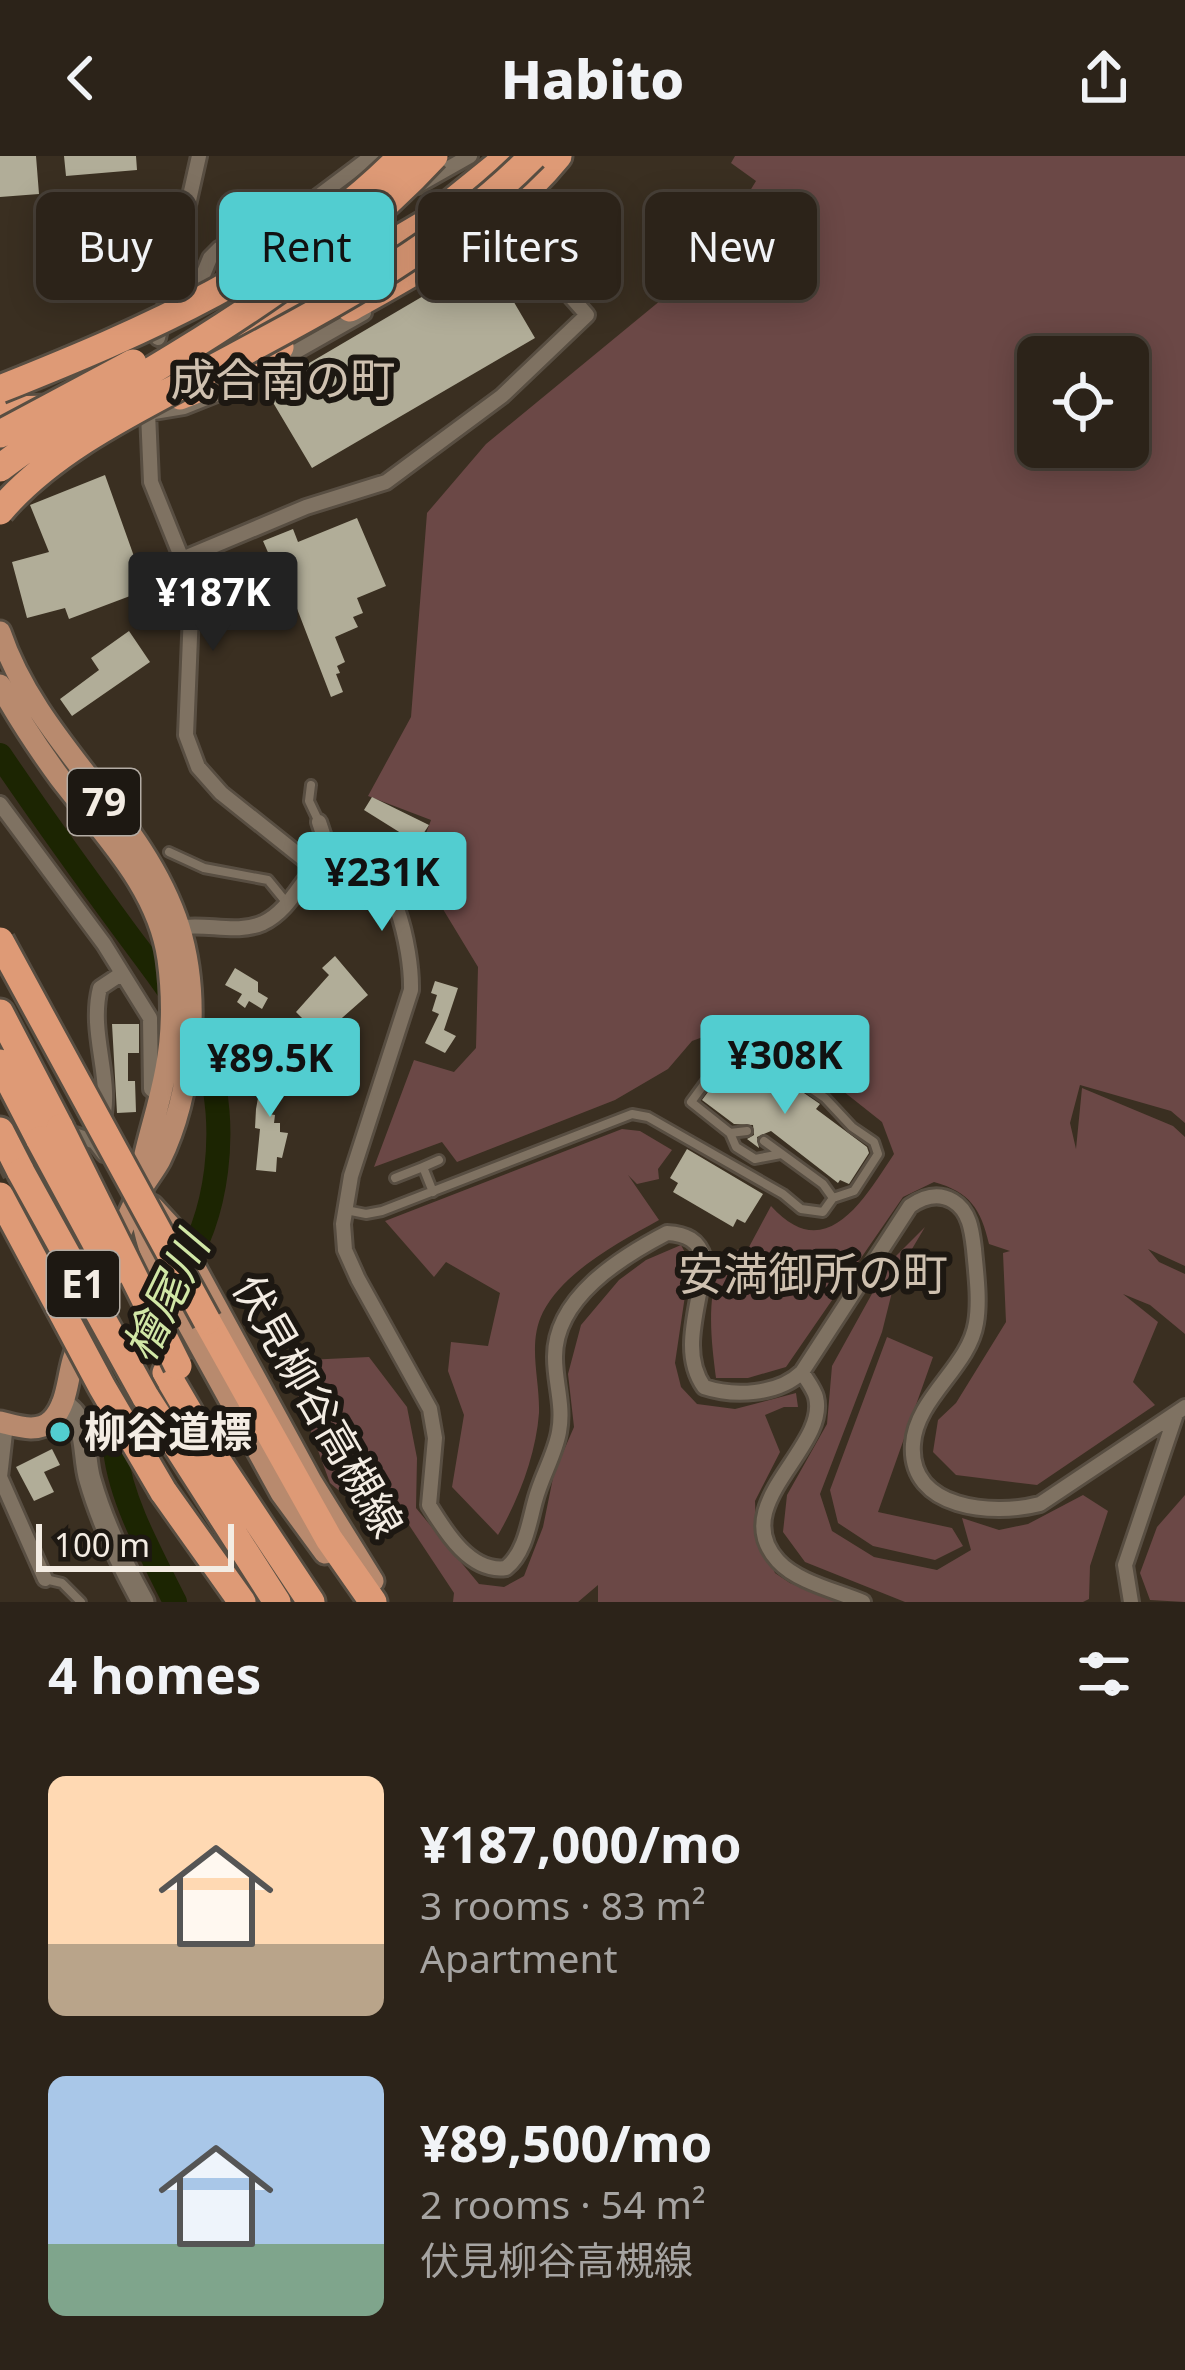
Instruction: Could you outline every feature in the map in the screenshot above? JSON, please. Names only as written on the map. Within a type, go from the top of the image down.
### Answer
[{"type":"highway","points":[[361,192],[402,156]]},
{"type":"highway","points":[[394,194],[434,156]]},
{"type":"highway","points":[[0,407],[113,382],[224,343],[425,224],[508,156]]},
{"type":"highway","points":[[0,511],[38,475],[106,429],[421,249],[489,198],[533,156]]},
{"type":"highway","points":[[0,407],[131,406],[221,380],[472,237],[516,202],[558,156]]},
{"type":"highway","points":[[0,374],[219,290]]},
{"type":"highway","points":[[0,388],[92,352],[219,290]]},
{"type":"highway","points":[[0,434],[255,300]]},
{"type":"highway","points":[[0,468],[258,300]]},
{"type":"highway","points":[[0,941],[194,1317],[329,1539],[373,1602]]},
{"type":"highway","points":[[0,1013],[58,1134]]},
{"type":"highway","name":"E1","points":[[0,1064],[58,1134],[172,1369],[311,1602]]},
{"type":"highway","name":"E1","points":[[0,1131],[146,1396],[277,1602]]},
{"type":"highway","points":[[0,1196],[163,1492],[242,1602]]},
{"type":"main road","name":"79","points":[[0,632],[45,724],[154,871],[188,981],[188,1054],[171,1092],[160,1160],[137,1194],[73,1361],[62,1404]]},
{"type":"main road","name":"79","points":[[0,685],[25,729],[171,929],[167,956],[172,1010],[166,1068],[171,1092]]},
{"type":"main road","name":"伏見柳谷高槻線","points":[[137,1194],[142,1231],[156,1266],[194,1317],[281,1493],[360,1602]]},
{"type":"main road","name":"伏見柳谷高槻線","points":[[137,1194],[176,1232],[311,1481],[386,1602]]},
{"type":"main road","points":[[1,1418],[26,1428],[48,1424],[62,1404],[76,1413],[89,1479],[136,1595]]},
{"type":"street","points":[[199,156],[159,331],[188,311],[219,249],[308,204],[372,156],[408,191],[470,156]]},
{"type":"street","points":[[541,192],[573,156]]},
{"type":"street","points":[[315,868],[220,793],[198,767],[186,735],[190,613],[182,559],[151,482],[148,413],[217,396],[418,281]]},
{"type":"street","points":[[182,559],[306,507],[386,482],[502,396],[587,314],[575,300]]},
{"type":"street","points":[[0,803],[104,944],[150,1018],[151,1089],[171,1092]]},
{"type":"street","points":[[319,822],[329,853]]},
{"type":"street","points":[[171,929],[196,924],[237,929],[263,922],[287,903],[329,853],[348,845],[366,855],[405,926],[411,991],[351,1177],[345,1250],[430,1409],[436,1438],[429,1505],[475,1563],[490,1570],[514,1562],[555,1447],[562,1409],[555,1358],[560,1328],[583,1292],[668,1234],[688,1237],[701,1250],[691,1364],[704,1388],[738,1394],[794,1379],[802,1372],[905,1212],[917,1201],[936,1196],[956,1202],[969,1220],[976,1325],[918,1424],[913,1444],[916,1466],[927,1485],[939,1496],[964,1506],[1028,1508],[1051,1498],[1181,1410]]},
{"type":"street","points":[[95,1142],[108,1104],[94,1013],[100,988],[121,974]]},
{"type":"street","points":[[58,1134],[95,1142],[120,1181],[137,1194]]},
{"type":"street","points":[[802,1372],[816,1396],[815,1423],[766,1506],[766,1536],[777,1561],[802,1577],[863,1602]]},
{"type":"street","points":[[1131,1602],[1125,1565],[1181,1410]]},
{"type":"street","points":[[1,1418],[0,1477],[45,1579]]},
{"type":"street","points":[[1136,1442],[1150,1450],[1158,1467]]},
{"type":"lane","points":[[190,613],[267,594]]},
{"type":"lane","points":[[311,785],[309,801],[319,822]]},
{"type":"lane","points":[[169,852],[204,868],[268,880],[287,903]]},
{"type":"lane","points":[[345,1210],[382,1211],[632,1114],[648,1118],[783,1194],[801,1209],[824,1212],[832,1198],[854,1191],[878,1154],[874,1142],[825,1098],[738,1038],[691,1102],[730,1132],[736,1147],[755,1159],[782,1154]]},
{"type":"lane","points":[[730,1132],[747,1131]]},
{"type":"lane","points":[[764,1141],[823,1184],[832,1198]]},
{"type":"lane","points":[[395,1178],[439,1160]]},
{"type":"lane","points":[[423,1167],[433,1192]]},
{"type":"lane","points":[[45,1579],[62,1583],[81,1602]]},
{"type":"shaded area","points":[[735,156],[1185,156],[1185,1123],[1171,1111],[1080,1085],[1070,1123],[1076,1149],[1082,1088],[1173,1126],[1185,1137],[1185,1266],[1148,1249],[1159,1262],[1185,1274],[1185,1334],[1150,1305],[1123,1294],[1158,1322],[1133,1382],[1155,1405],[1037,1485],[956,1475],[933,1452],[938,1420],[956,1403],[1006,1322],[1003,1253],[1010,1251],[989,1244],[982,1221],[965,1197],[934,1182],[903,1197],[786,1367],[748,1378],[716,1378],[712,1297],[728,1252],[749,1247],[771,1206],[791,1223],[809,1230],[842,1220],[894,1154],[882,1122],[785,1045],[741,1023],[692,1041],[668,1069],[615,1100],[457,1162],[442,1142],[374,1167],[414,1060],[454,1072],[476,1048],[478,967],[415,863],[431,820],[368,796],[411,717],[427,513],[486,444],[661,300],[817,300],[817,192],[749,192],[756,181],[731,163]]},
{"type":"shaded area","points":[[622,1129],[640,1131],[672,1150],[658,1169],[659,1179],[637,1184],[628,1175],[659,1220],[579,1270],[543,1312],[536,1336],[539,1413],[534,1444],[498,1535],[452,1487],[464,1415],[448,1371],[451,1342],[488,1346],[500,1293],[446,1262],[434,1277],[385,1221]]},
{"type":"shaded area","points":[[925,1227],[896,1276],[882,1332],[820,1494],[832,1531],[874,1557],[937,1570],[971,1550],[962,1518],[999,1530],[1028,1524],[1083,1495],[1108,1511],[1090,1566],[1089,1599],[1083,1602],[905,1602],[805,1562],[783,1532],[787,1495],[827,1424],[832,1366],[889,1263]]},
{"type":"shaded area","points":[[681,1245],[690,1262],[675,1363],[681,1387],[697,1404],[735,1409],[796,1393],[798,1407],[765,1415],[780,1452],[755,1501],[756,1528],[775,1573],[839,1602],[598,1602],[598,1585],[578,1602],[453,1602],[454,1593],[409,1525],[360,1508],[330,1483],[285,1361],[369,1357],[407,1407],[417,1458],[416,1508],[479,1584],[504,1587],[524,1576],[543,1527],[554,1473],[574,1427],[568,1374],[581,1325],[619,1280],[646,1260]]},
{"type":"shaded area","points":[[887,1337],[933,1357],[878,1512],[952,1528],[963,1546],[935,1560],[873,1546],[838,1523],[830,1490]]},
{"type":"shaded area","points":[[1185,1495],[1185,1602],[1150,1600],[1140,1573],[1157,1527]]},
{"type":"building","points":[[0,156],[36,156],[39,192],[0,197]]},
{"type":"building","points":[[64,156],[136,156],[137,170],[66,176]]},
{"type":"building","points":[[418,299],[513,300],[535,338],[312,468],[265,389]]},
{"type":"building","points":[[105,475],[146,590],[69,619],[65,608],[27,618],[12,562],[49,552],[30,505]]},
{"type":"building","points":[[357,518],[386,586],[357,598],[363,613],[353,617],[358,627],[335,637],[345,662],[337,666],[340,673],[336,674],[343,692],[331,697],[286,580],[281,582],[263,541],[293,529],[298,542]]},
{"type":"building","points":[[129,631],[150,662],[72,716],[60,699],[99,670],[91,658]]},
{"type":"building","points":[[372,797],[429,825],[410,854],[397,846],[404,835],[364,810]]},
{"type":"building","points":[[335,956],[368,995],[334,1025],[299,1046],[289,1030],[304,1020],[296,1012],[329,975],[322,968]]},
{"type":"building","points":[[235,968],[258,982],[258,992],[268,998],[262,1009],[249,1001],[245,1008],[237,1002],[242,994],[225,985]]},
{"type":"building","points":[[435,981],[458,988],[444,1030],[456,1036],[445,1053],[425,1043],[439,1014],[432,1011]]},
{"type":"building","points":[[112,1024],[139,1024],[139,1053],[128,1053],[128,1081],[135,1081],[136,1112],[117,1113]]},
{"type":"building","points":[[740,1049],[820,1104],[816,1109],[867,1147],[869,1153],[849,1184],[838,1183],[771,1131],[757,1137],[759,1148],[747,1139],[754,1135],[753,1125],[734,1124],[702,1100]]},
{"type":"building","points":[[264,1065],[291,1076],[283,1096],[271,1093],[269,1114],[275,1115],[274,1123],[280,1123],[280,1132],[288,1133],[276,1172],[256,1170],[260,1129],[255,1128],[256,1109]]},
{"type":"building","points":[[687,1149],[763,1194],[745,1223],[737,1219],[733,1227],[673,1192],[678,1183],[670,1178]]},
{"type":"building","points":[[52,1449],[60,1465],[44,1472],[54,1492],[34,1501],[16,1467]]},
{"type":"waterway","name":"檜尾川","points":[[0,755],[170,991],[207,1060],[218,1112],[216,1170],[203,1227],[178,1273]]},
{"type":"waterway","name":"檜尾川","points":[[158,1301],[120,1384],[114,1420],[123,1487],[175,1602]]},
{"type":"tunnel","points":[[0,1173],[49,1148]]},
{"type":"place","name":"柳谷道標","points":[[60,1432]]},
{"type":"district","name":"成合南の町","points":[[283,380]]},
{"type":"district","name":"安満御所の町","points":[[813,1274]]}]
